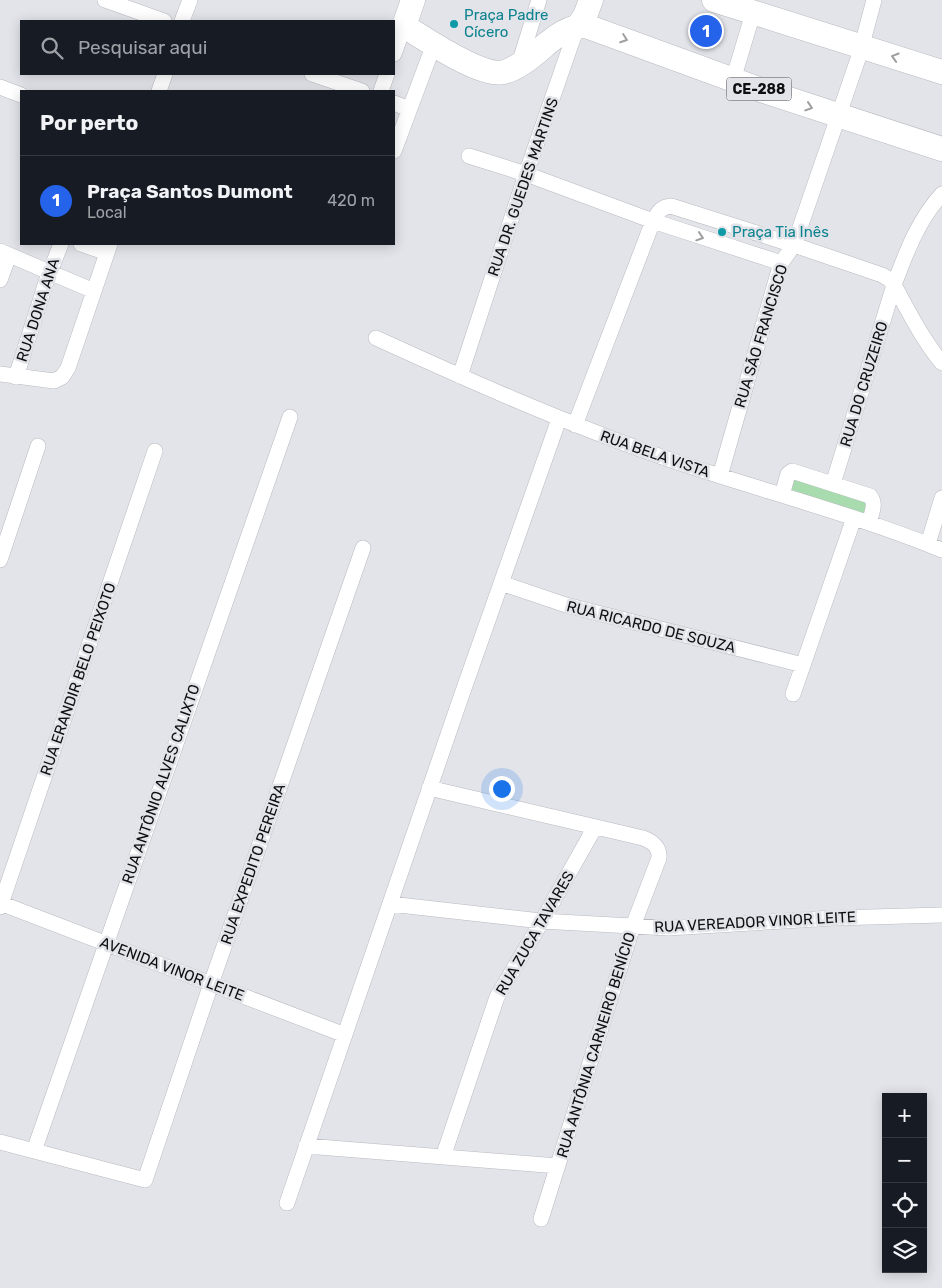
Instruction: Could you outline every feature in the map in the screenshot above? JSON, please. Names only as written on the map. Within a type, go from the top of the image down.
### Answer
[{"type":"main road","points":[[412,0],[404,26],[465,62],[488,71],[503,72],[519,64],[559,34],[577,27]]},
{"type":"main road","name":"RUA DR. GUEDES MARTINS","points":[[577,27],[585,16],[592,0]]},
{"type":"main road","points":[[714,0],[942,72]]},
{"type":"main road","name":"CE-288","points":[[577,27],[586,26],[594,28],[802,104],[942,149]]},
{"type":"street","points":[[105,0],[161,20]]},
{"type":"street","points":[[182,20],[190,0]]},
{"type":"street","points":[[519,64],[539,0]]},
{"type":"street","name":"RUA SÃO FRANCISCO","points":[[720,476],[781,263],[794,245],[861,47],[874,0]]},
{"type":"street","points":[[733,80],[753,13]]},
{"type":"street","points":[[395,51],[404,26]]},
{"type":"street","name":"RUA DR. GUEDES MARTINS","points":[[460,376],[526,174],[577,27]]},
{"type":"street","points":[[395,148],[434,44]]},
{"type":"street","points":[[159,90],[165,75]]},
{"type":"street","points":[[315,75],[359,90]]},
{"type":"street","points":[[381,90],[387,75]]},
{"type":"street","points":[[0,87],[20,95]]},
{"type":"street","points":[[395,103],[409,109]]},
{"type":"street","points":[[895,133],[942,157]]},
{"type":"street","points":[[469,156],[526,174],[653,221],[781,263]]},
{"type":"street","name":"RUA DO CRUZEIRO","points":[[833,484],[894,285],[920,224],[942,194]]},
{"type":"street","points":[[575,425],[653,221],[661,208],[670,206],[873,271],[889,279],[926,341],[942,363]]},
{"type":"street","name":"RUA DONA ANA","points":[[16,376],[61,245]]},
{"type":"street","points":[[0,374],[54,381],[65,374],[109,248],[88,245]]},
{"type":"street","points":[[0,280],[4,253],[94,291]]},
{"type":"street","name":"RUA BELA VISTA","points":[[376,338],[559,419],[607,438],[854,518],[935,547]]},
{"type":"street","name":"RUA ANTÔNIO ALVES CALIXTO","points":[[34,1151],[290,417]]},
{"type":"street","points":[[287,1203],[429,788],[559,419]]},
{"type":"street","points":[[0,560],[38,446]]},
{"type":"street","name":"RUA ERANDIR BELO PEIXOTO","points":[[0,904],[155,451]]},
{"type":"street","points":[[782,495],[788,474],[792,471],[833,484],[870,496],[874,504],[869,523]]},
{"type":"street","points":[[935,547],[942,498]]},
{"type":"street","points":[[793,694],[854,518]]},
{"type":"street","name":"RUA EXPEDITO PEREIRA","points":[[34,1151],[145,1180],[211,984],[363,548]]},
{"type":"street","name":"RUA RICARDO DE SOUZA","points":[[501,584],[566,605],[803,665]]},
{"type":"street","points":[[429,788],[595,827]]},
{"type":"street","name":"RUA ANTÔNIA CARNEIRO BENÍCIO","points":[[541,1219],[633,926],[659,858],[659,851],[654,844],[643,838],[595,827]]},
{"type":"street","name":"RUA ZUCA TAVARES","points":[[443,1157],[497,996],[595,827]]},
{"type":"street","name":"AVENIDA VINOR LEITE","points":[[0,904],[345,1035]]},
{"type":"street","name":"RUA VEREADOR VINOR LEITE","points":[[390,904],[542,921],[668,928],[834,918],[942,915]]},
{"type":"street","points":[[0,1142],[34,1151]]},
{"type":"street","points":[[306,1146],[558,1166]]},
{"type":"green space","points":[[793,477],[867,500],[866,516],[788,494]]},
{"type":"place","name":"Praça Padre Cícero","points":[[454,24]]},
{"type":"place","name":"Praça Santos Dumont","points":[[706,31]]},
{"type":"place","name":"Praça Tia Inês","points":[[722,232]]}]
